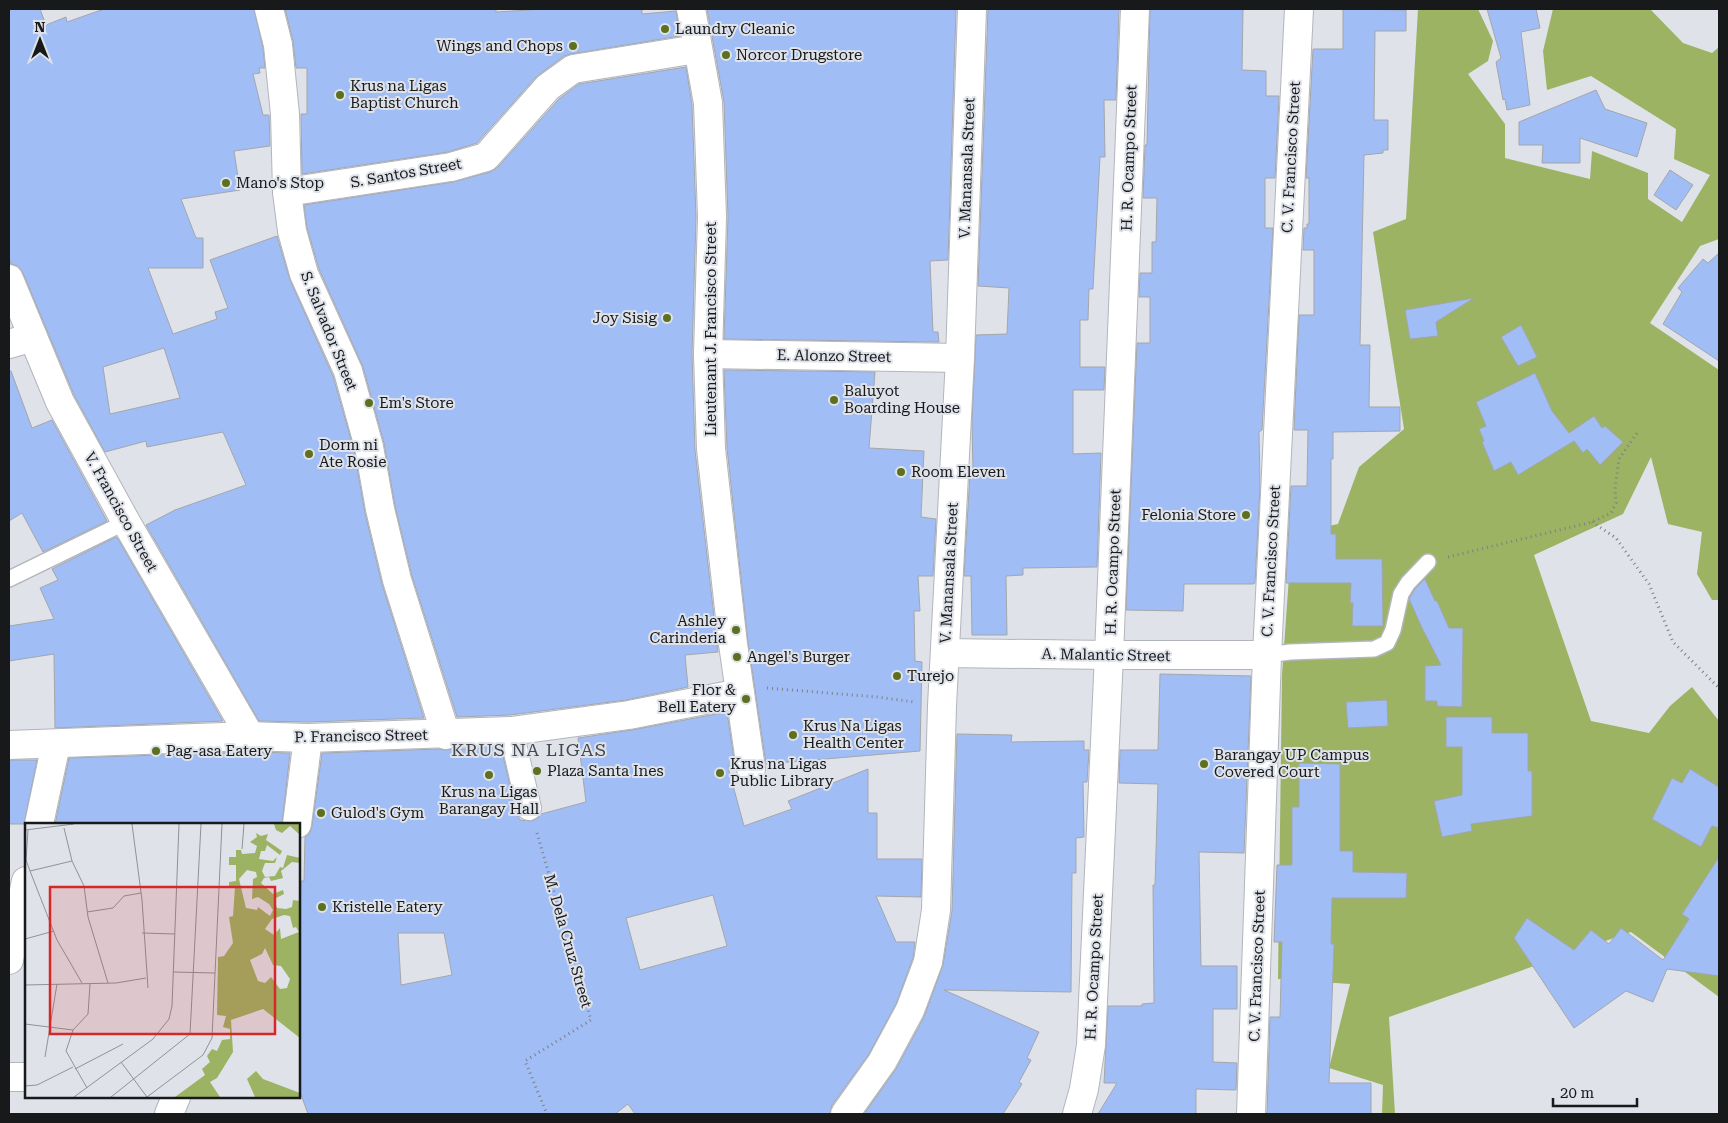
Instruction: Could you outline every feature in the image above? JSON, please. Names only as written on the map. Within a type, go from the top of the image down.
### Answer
[{"type":"street","name":"S. Salvador Street","points":[[269,9],[278,45],[284,104],[287,192],[292,231],[304,274],[348,371],[369,446],[380,509],[397,580],[446,735]]},
{"type":"street","name":"Lieutenant J. Francisco Street","points":[[691,9],[708,103],[712,217],[708,354],[711,449],[750,769]]},
{"type":"street","name":"V. Manansala Street","points":[[845,1114],[882,1062],[910,1010],[928,962],[936,910],[942,706],[960,358],[972,9]]},
{"type":"street","name":"H. R. Ocampo Street","points":[[1077,1114],[1084,1089],[1091,1045],[1135,9]]},
{"type":"street","name":"C. V. Francisco Street","points":[[1251,1114],[1267,656],[1299,9]]},
{"type":"street","name":"S. Santos Street","points":[[287,192],[451,167],[486,157],[548,87],[573,69],[697,49]]},
{"type":"street","name":"V. Francisco Street","points":[[9,279],[21,341],[60,402],[126,522],[250,736]]},
{"type":"street","name":"E. Alonzo Street","points":[[708,354],[960,358]]},
{"type":"street","name":"A. Malantic Street","points":[[945,653],[1267,656]]},
{"type":"street","name":"P. Francisco Street","points":[[9,745],[250,736],[308,738],[446,735],[511,731],[629,715],[740,693]]},
{"type":"street","points":[[511,731],[530,808]]},
{"type":"street","points":[[297,823],[308,738]]},
{"type":"street","points":[[39,823],[56,744]]},
{"type":"street","points":[[9,960],[25,886]]},
{"type":"street","points":[[9,1077],[25,1077]]},
{"type":"street","points":[[169,1114],[176,1098]]},
{"type":"lane","points":[[9,579],[126,522]]},
{"type":"lane","points":[[1267,656],[1290,652],[1374,649],[1387,643],[1393,630],[1401,594],[1408,583],[1428,562]]},
{"type":"path","points":[[1428,562],[1592,522],[1611,513],[1616,503],[1619,459],[1637,434]]},
{"type":"path","points":[[1592,522],[1616,538],[1649,584],[1674,642],[1719,688]]},
{"type":"path","points":[[740,693],[770,688],[877,697],[942,706]]},
{"type":"path","name":"M. Dela Cruz Street","points":[[530,808],[591,1020],[525,1061],[546,1114]]},
{"type":"green space","points":[[1418,9],[1478,9],[1493,41],[1488,61],[1468,74],[1505,124],[1505,158],[1590,179],[1592,151],[1648,173],[1648,199],[1682,222],[1710,175],[1674,159],[1676,129],[1591,76],[1547,90],[1543,51],[1553,9],[1650,9],[1683,43],[1712,53],[1719,47],[1719,239],[1700,246],[1650,323],[1719,370],[1719,600],[1712,600],[1697,574],[1702,532],[1668,524],[1651,457],[1623,514],[1534,555],[1591,721],[1649,733],[1670,706],[1692,687],[1719,721],[1719,997],[1631,932],[1389,1017],[1395,1114],[1382,1114],[1383,1085],[1329,1068],[1350,984],[1278,979],[1282,675],[1292,534],[1338,524],[1359,467],[1404,429],[1373,232],[1406,219]]},
{"type":"building","points":[[9,9],[40,9],[46,25],[66,17],[67,22],[104,9],[254,9],[263,48],[265,68],[259,68],[260,73],[253,74],[263,115],[269,115],[270,146],[234,151],[240,190],[181,199],[196,238],[203,238],[203,268],[148,268],[173,334],[217,319],[215,312],[228,308],[210,260],[277,236],[290,280],[333,376],[354,450],[365,513],[382,584],[424,718],[308,722],[259,721],[146,525],[175,510],[246,485],[223,432],[147,447],[146,441],[105,452],[74,395],[23,273],[18,266],[11,264],[9,258]],"holes":[[[164,348],[180,398],[110,414],[103,367]]]},
{"type":"building","points":[[285,9],[496,9],[496,12],[545,9],[642,9],[642,14],[676,11],[680,36],[564,56],[536,77],[477,143],[448,152],[302,174],[301,114],[307,114],[307,68],[296,68],[293,41]]},
{"type":"building","points":[[707,9],[956,9],[948,260],[930,261],[933,332],[938,332],[939,342],[724,339],[728,217],[724,102]]},
{"type":"building","points":[[988,9],[1119,9],[1116,100],[1104,100],[1105,157],[1100,157],[1093,289],[1089,289],[1088,320],[1080,320],[1080,367],[1105,367],[1104,390],[1073,390],[1073,454],[1101,453],[1097,567],[1023,568],[1023,575],[1006,576],[1007,635],[972,635],[971,576],[964,576],[970,473],[973,473],[972,421],[976,335],[1007,334],[1009,288],[978,286]]},
{"type":"building","points":[[1150,9],[1243,9],[1242,70],[1266,71],[1266,96],[1279,96],[1275,178],[1265,178],[1265,228],[1273,228],[1262,430],[1259,432],[1260,486],[1255,583],[1184,584],[1183,611],[1126,610],[1137,343],[1150,343],[1150,297],[1139,297],[1140,273],[1152,273],[1152,242],[1156,242],[1157,198],[1143,198],[1145,145],[1147,145]]},
{"type":"building","points":[[1343,9],[1406,10],[1406,31],[1375,31],[1374,120],[1388,120],[1388,150],[1383,150],[1383,153],[1364,155],[1360,345],[1370,345],[1369,407],[1400,407],[1400,431],[1333,432],[1333,459],[1331,459],[1331,534],[1336,534],[1336,559],[1382,559],[1383,626],[1352,626],[1353,603],[1350,603],[1351,583],[1286,583],[1291,486],[1307,486],[1308,430],[1294,430],[1299,315],[1314,315],[1314,250],[1303,250],[1304,228],[1307,228],[1307,224],[1309,224],[1309,178],[1306,178],[1313,49],[1343,49]]},
{"type":"building","points":[[1487,9],[1536,9],[1540,28],[1521,32],[1530,105],[1507,110],[1505,99],[1503,100],[1496,62],[1501,58]]},
{"type":"building","points":[[686,67],[692,105],[696,217],[692,354],[695,450],[718,652],[685,655],[688,687],[626,700],[510,715],[457,717],[412,576],[395,506],[384,443],[363,367],[319,269],[307,228],[304,205],[453,182],[490,172],[498,167],[559,99],[579,84]]},
{"type":"building","points":[[1596,90],[1605,109],[1647,123],[1637,157],[1580,138],[1580,163],[1542,163],[1543,145],[1519,145],[1519,122]]},
{"type":"building","points":[[1670,170],[1693,185],[1676,210],[1654,195]]},
{"type":"building","points":[[1719,253],[1719,361],[1663,324],[1682,292],[1678,288],[1703,259],[1708,263]]},
{"type":"building","points":[[1474,298],[1436,322],[1438,336],[1410,339],[1405,310]]},
{"type":"building","points":[[1521,325],[1537,357],[1518,366],[1501,337]]},
{"type":"building","points":[[724,370],[875,372],[869,448],[924,451],[921,517],[936,519],[933,576],[918,576],[920,611],[914,611],[915,661],[922,662],[920,751],[766,764],[748,642],[727,448]]},
{"type":"building","points":[[9,371],[11,371],[32,428],[52,420],[107,521],[43,552],[22,513],[9,521]]},
{"type":"building","points":[[1535,373],[1552,411],[1569,433],[1594,416],[1602,428],[1605,426],[1623,442],[1600,465],[1587,449],[1583,453],[1574,441],[1518,475],[1511,462],[1494,471],[1482,442],[1484,441],[1479,429],[1486,426],[1476,402]]},
{"type":"building","points":[[116,537],[223,721],[55,728],[54,654],[9,661],[9,626],[54,619],[40,588],[58,580],[52,569]]},
{"type":"building","points":[[1425,579],[1449,628],[1463,628],[1462,707],[1437,706],[1437,701],[1425,701],[1425,666],[1441,665],[1409,599],[1415,589]]},
{"type":"building","points":[[1160,674],[1251,676],[1244,853],[1199,852],[1201,966],[1237,966],[1237,1009],[1213,1009],[1213,1062],[1237,1063],[1236,1090],[1196,1089],[1196,1114],[1098,1114],[1117,1083],[1104,1083],[1108,1006],[1142,1006],[1142,1004],[1154,1003],[1153,885],[1155,885],[1158,784],[1119,783],[1120,750],[1158,750]]},
{"type":"building","points":[[1387,700],[1388,726],[1348,728],[1346,702]]},
{"type":"building","points":[[727,712],[735,766],[728,767],[744,826],[792,809],[788,801],[868,769],[868,813],[877,813],[877,859],[922,859],[921,897],[876,896],[896,942],[915,942],[913,958],[896,1004],[869,1054],[832,1105],[830,1114],[635,1114],[628,1104],[615,1114],[308,1114],[300,1092],[301,881],[304,881],[305,837],[310,833],[312,826],[322,753],[501,747],[516,812],[520,820],[532,821],[541,814],[586,802],[578,738]],"holes":[[[713,895],[727,946],[640,970],[626,918]],[[398,933],[444,933],[452,975],[401,985]]]},
{"type":"building","points":[[1446,717],[1492,717],[1492,733],[1528,733],[1528,771],[1532,771],[1532,816],[1471,824],[1472,831],[1442,837],[1434,801],[1462,795],[1462,747],[1446,747]]},
{"type":"building","points":[[957,734],[1012,735],[1011,742],[1084,741],[1084,750],[1089,750],[1087,782],[1083,782],[1084,837],[1076,838],[1076,873],[1072,873],[1071,992],[944,990],[1039,1032],[1027,1058],[1031,1060],[1019,1082],[1022,1084],[1003,1114],[864,1114],[896,1069],[924,1017],[943,965],[952,911]]},
{"type":"building","points":[[250,752],[290,753],[282,823],[55,823],[69,758]]},
{"type":"building","points":[[9,760],[37,760],[24,824],[9,824]]},
{"type":"building","points":[[1299,763],[1340,764],[1340,851],[1353,851],[1353,872],[1407,873],[1406,898],[1332,898],[1331,944],[1334,944],[1329,1083],[1371,1083],[1371,1114],[1267,1114],[1270,1017],[1280,1017],[1282,942],[1274,942],[1277,865],[1292,865],[1292,807],[1299,807]]},
{"type":"building","points":[[1690,769],[1719,787],[1719,828],[1712,826],[1701,847],[1652,819],[1672,778],[1682,783]]},
{"type":"building","points":[[1719,857],[1719,976],[1667,969],[1653,1002],[1626,991],[1574,1028],[1514,938],[1527,918],[1574,950],[1591,930],[1609,944],[1621,928],[1663,960],[1689,919],[1682,914]]},
{"type":"place","name":"Laundry Cleanic","points":[[665,29]]},
{"type":"place","name":"Wings and Chops","points":[[573,46]]},
{"type":"place","name":"Norcor Drugstore","points":[[726,55]]},
{"type":"place","name":"Krus na Ligas Baptist Church","points":[[340,95]]},
{"type":"place","name":"Mano's Stop","points":[[226,183]]},
{"type":"place","name":"Joy Sisig","points":[[667,318]]},
{"type":"place","name":"Baluyot Boarding House","points":[[834,400]]},
{"type":"place","name":"Em's Store","points":[[369,403]]},
{"type":"place","name":"Dorm ni Ate Rosie","points":[[309,454]]},
{"type":"place","name":"Room Eleven","points":[[901,472]]},
{"type":"place","name":"Felonia Store","points":[[1246,515]]},
{"type":"place","name":"Ashley Carinderia","points":[[736,630]]},
{"type":"place","name":"Angel's Burger","points":[[737,657]]},
{"type":"place","name":"Turejo","points":[[897,676]]},
{"type":"place","name":"Flor & Bell Eatery","points":[[746,699]]},
{"type":"place","name":"Krus Na Ligas Health Center","points":[[793,735]]},
{"type":"place","name":"Pag-asa Eatery","points":[[156,751]]},
{"type":"place","name":"Barangay UP Campus Covered Court","points":[[1204,764]]},
{"type":"place","name":"Plaza Santa Ines","points":[[537,771]]},
{"type":"place","name":"Krus na Ligas Public Library","points":[[720,773]]},
{"type":"place","name":"Krus na Ligas Barangay Hall","points":[[489,775]]},
{"type":"place","name":"Gulod's Gym","points":[[321,813]]},
{"type":"place","name":"Kristelle Eatery","points":[[322,907]]},
{"type":"district","name":"KRUS NA LIGAS","points":[[529,749]]}]
